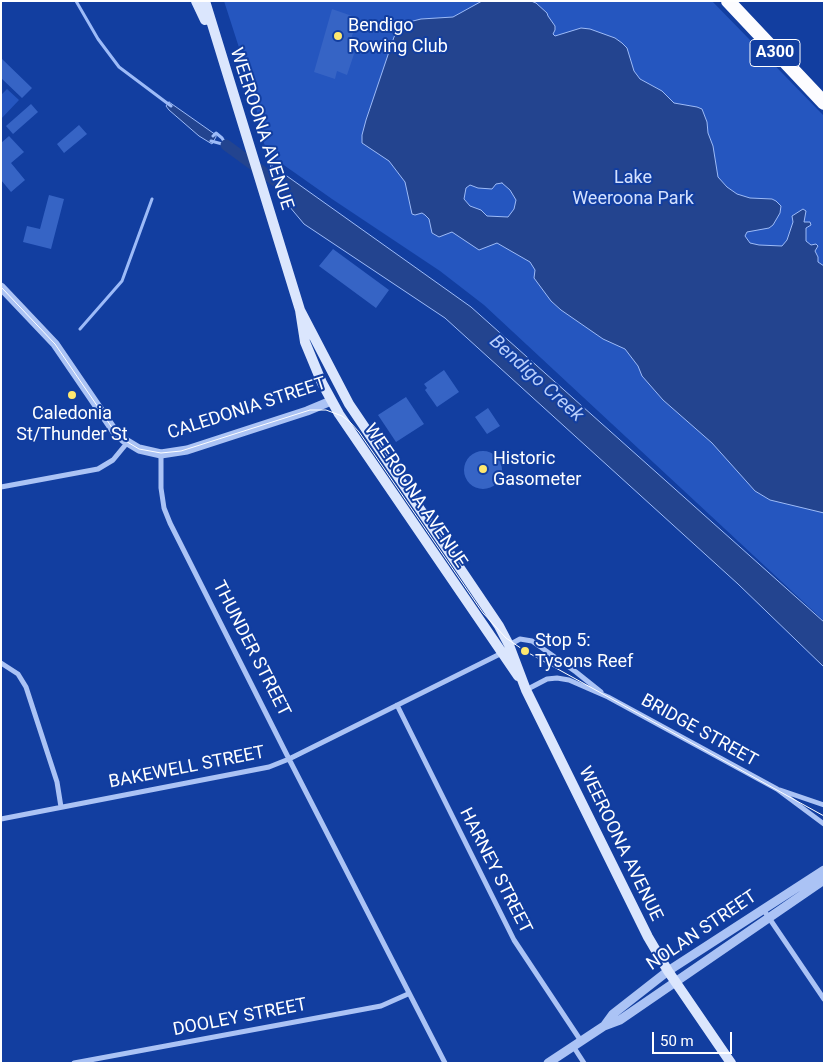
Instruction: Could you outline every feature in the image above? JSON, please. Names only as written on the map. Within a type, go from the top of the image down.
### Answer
[{"type":"highway","name":"A300","points":[[734,5],[824,90]]},
{"type":"highway","name":"A300","points":[[734,5],[824,103]]},
{"type":"main road","name":"WEEROONA AVENUE","points":[[196,1],[217,43]]},
{"type":"main road","name":"WEEROONA AVENUE","points":[[205,1],[300,310],[305,342],[330,401],[526,690]]},
{"type":"main road","name":"WEEROONA AVENUE","points":[[300,310],[343,394],[492,614],[509,645],[526,690],[648,937],[668,971],[731,1063]]},
{"type":"main road","name":"CALEDONIA STREET","points":[[330,401],[343,394]]},
{"type":"main road","points":[[502,654],[509,645]]},
{"type":"street","points":[[1,287],[55,344],[119,436],[146,451],[161,454]]},
{"type":"street","name":"CALEDONIA STREET","points":[[161,454],[187,450],[307,411],[330,401]]},
{"type":"street","points":[[1,487],[98,469],[113,460],[127,442]]},
{"type":"street","name":"THUNDER STREET","points":[[161,454],[161,488],[164,508],[170,523],[288,759],[445,1063]]},
{"type":"street","name":"BRIDGE STREET","points":[[509,645],[520,638],[532,641],[608,697]]},
{"type":"street","name":"BAKEWELL STREET","points":[[2,818],[259,770],[288,759],[502,654]]},
{"type":"street","points":[[1,663],[18,674],[26,686],[56,782],[61,807]]},
{"type":"street","name":"BRIDGE STREET","points":[[526,690],[548,679],[569,680],[608,697],[777,789],[824,805]]},
{"type":"street","name":"HARNEY STREET","points":[[397,705],[514,940],[577,1044],[584,1063]]},
{"type":"street","name":"BRIDGE STREET","points":[[777,789],[808,814],[824,824]]},
{"type":"street","name":"NOLAN STREET","points":[[548,1063],[604,1026],[620,1020],[676,982],[824,870]]},
{"type":"street","name":"NOLAN STREET","points":[[604,1026],[613,1014],[668,971],[824,880]]},
{"type":"street","points":[[765,913],[824,998]]},
{"type":"street","name":"DOOLEY STREET","points":[[74,1063],[381,1006],[408,994]]},
{"type":"green space","name":"Lake Weeroona Park","points":[[224,1],[712,1],[824,116],[824,621],[484,305],[440,271],[271,156],[266,149],[261,134],[253,91]]},
{"type":"green space","points":[[7,89],[19,100],[1,119],[1,95]]},
{"type":"water","points":[[482,1],[531,1],[547,13],[555,26],[553,34],[555,36],[581,28],[590,29],[615,38],[627,48],[634,71],[640,79],[662,91],[674,103],[702,109],[713,146],[718,177],[727,187],[737,194],[750,198],[772,199],[781,206],[780,213],[773,225],[769,228],[747,232],[745,236],[750,243],[782,246],[787,240],[793,222],[792,216],[803,209],[806,211],[804,222],[810,222],[811,225],[806,228],[806,241],[811,245],[816,244],[818,246],[815,251],[818,262],[824,266],[824,513],[770,500],[755,491],[712,443],[663,400],[642,376],[638,366],[625,349],[603,339],[551,301],[534,278],[535,270],[530,262],[497,243],[479,250],[452,232],[439,237],[432,233],[429,219],[425,215],[422,213],[412,214],[405,182],[389,161],[362,143],[362,135],[397,32],[409,22],[421,19],[453,17]],"holes":[[[502,183],[510,190],[516,200],[514,209],[508,217],[487,216],[481,210],[470,206],[464,199],[466,188],[470,185],[478,188],[492,189],[496,184]]]},
{"type":"water","points":[[169,102],[216,135],[212,144],[199,136],[169,110],[166,106]]},
{"type":"water","points":[[270,164],[471,307],[824,622],[824,667],[738,584],[445,318],[304,224],[279,194]]},
{"type":"building","name":"Bendigo Rowing Club","points":[[332,9],[358,18],[349,45],[354,47],[352,53],[354,54],[347,75],[337,71],[335,79],[314,72]]},
{"type":"building","points":[[1,58],[32,88],[22,98],[1,78]]},
{"type":"building","points":[[31,104],[38,112],[13,134],[6,126]]},
{"type":"building","points":[[79,125],[87,134],[64,153],[57,144]]},
{"type":"building","points":[[9,136],[24,152],[11,163],[25,180],[11,192],[1,180],[1,143]]},
{"type":"building","points":[[49,195],[64,199],[51,249],[23,242],[27,226],[40,229]]},
{"type":"building","points":[[333,249],[389,290],[376,308],[319,266]]},
{"type":"building","points":[[444,370],[459,392],[437,407],[425,390],[427,388],[424,384]]},
{"type":"building","points":[[406,397],[424,424],[396,442],[378,415]]},
{"type":"building","points":[[488,408],[500,426],[487,434],[475,417]]},
{"type":"building","name":"Historic Gasometer","points":[[483,451],[496,457],[502,470],[496,483],[483,489],[470,483],[464,470],[470,457]]},
{"type":"waterway","name":"Bendigo Creek","points":[[76,1],[98,39],[119,67],[171,106]]},
{"type":"waterway","name":"Bendigo Creek","points":[[213,136],[216,133],[226,145]]},
{"type":"waterway","name":"Bendigo Creek","points":[[211,141],[226,145]]},
{"type":"waterway","name":"Bendigo Creek","points":[[226,145],[285,188]]},
{"type":"waterway","points":[[80,329],[122,281],[152,199]]},
{"type":"tram line","points":[[1,287],[55,344],[115,432],[139,449],[161,453],[181,451],[310,410],[326,410],[342,416],[359,432],[483,613],[506,638],[525,651],[824,816]]},
{"type":"place","name":"Bendigo Rowing Club","points":[[338,36]]},
{"type":"place","name":"Caledonia St/Thunder St","points":[[72,395]]},
{"type":"place","name":"Historic Gasometer","points":[[483,469]]},
{"type":"place","name":"Stop 5: Tysons Reef","points":[[525,651]]}]
